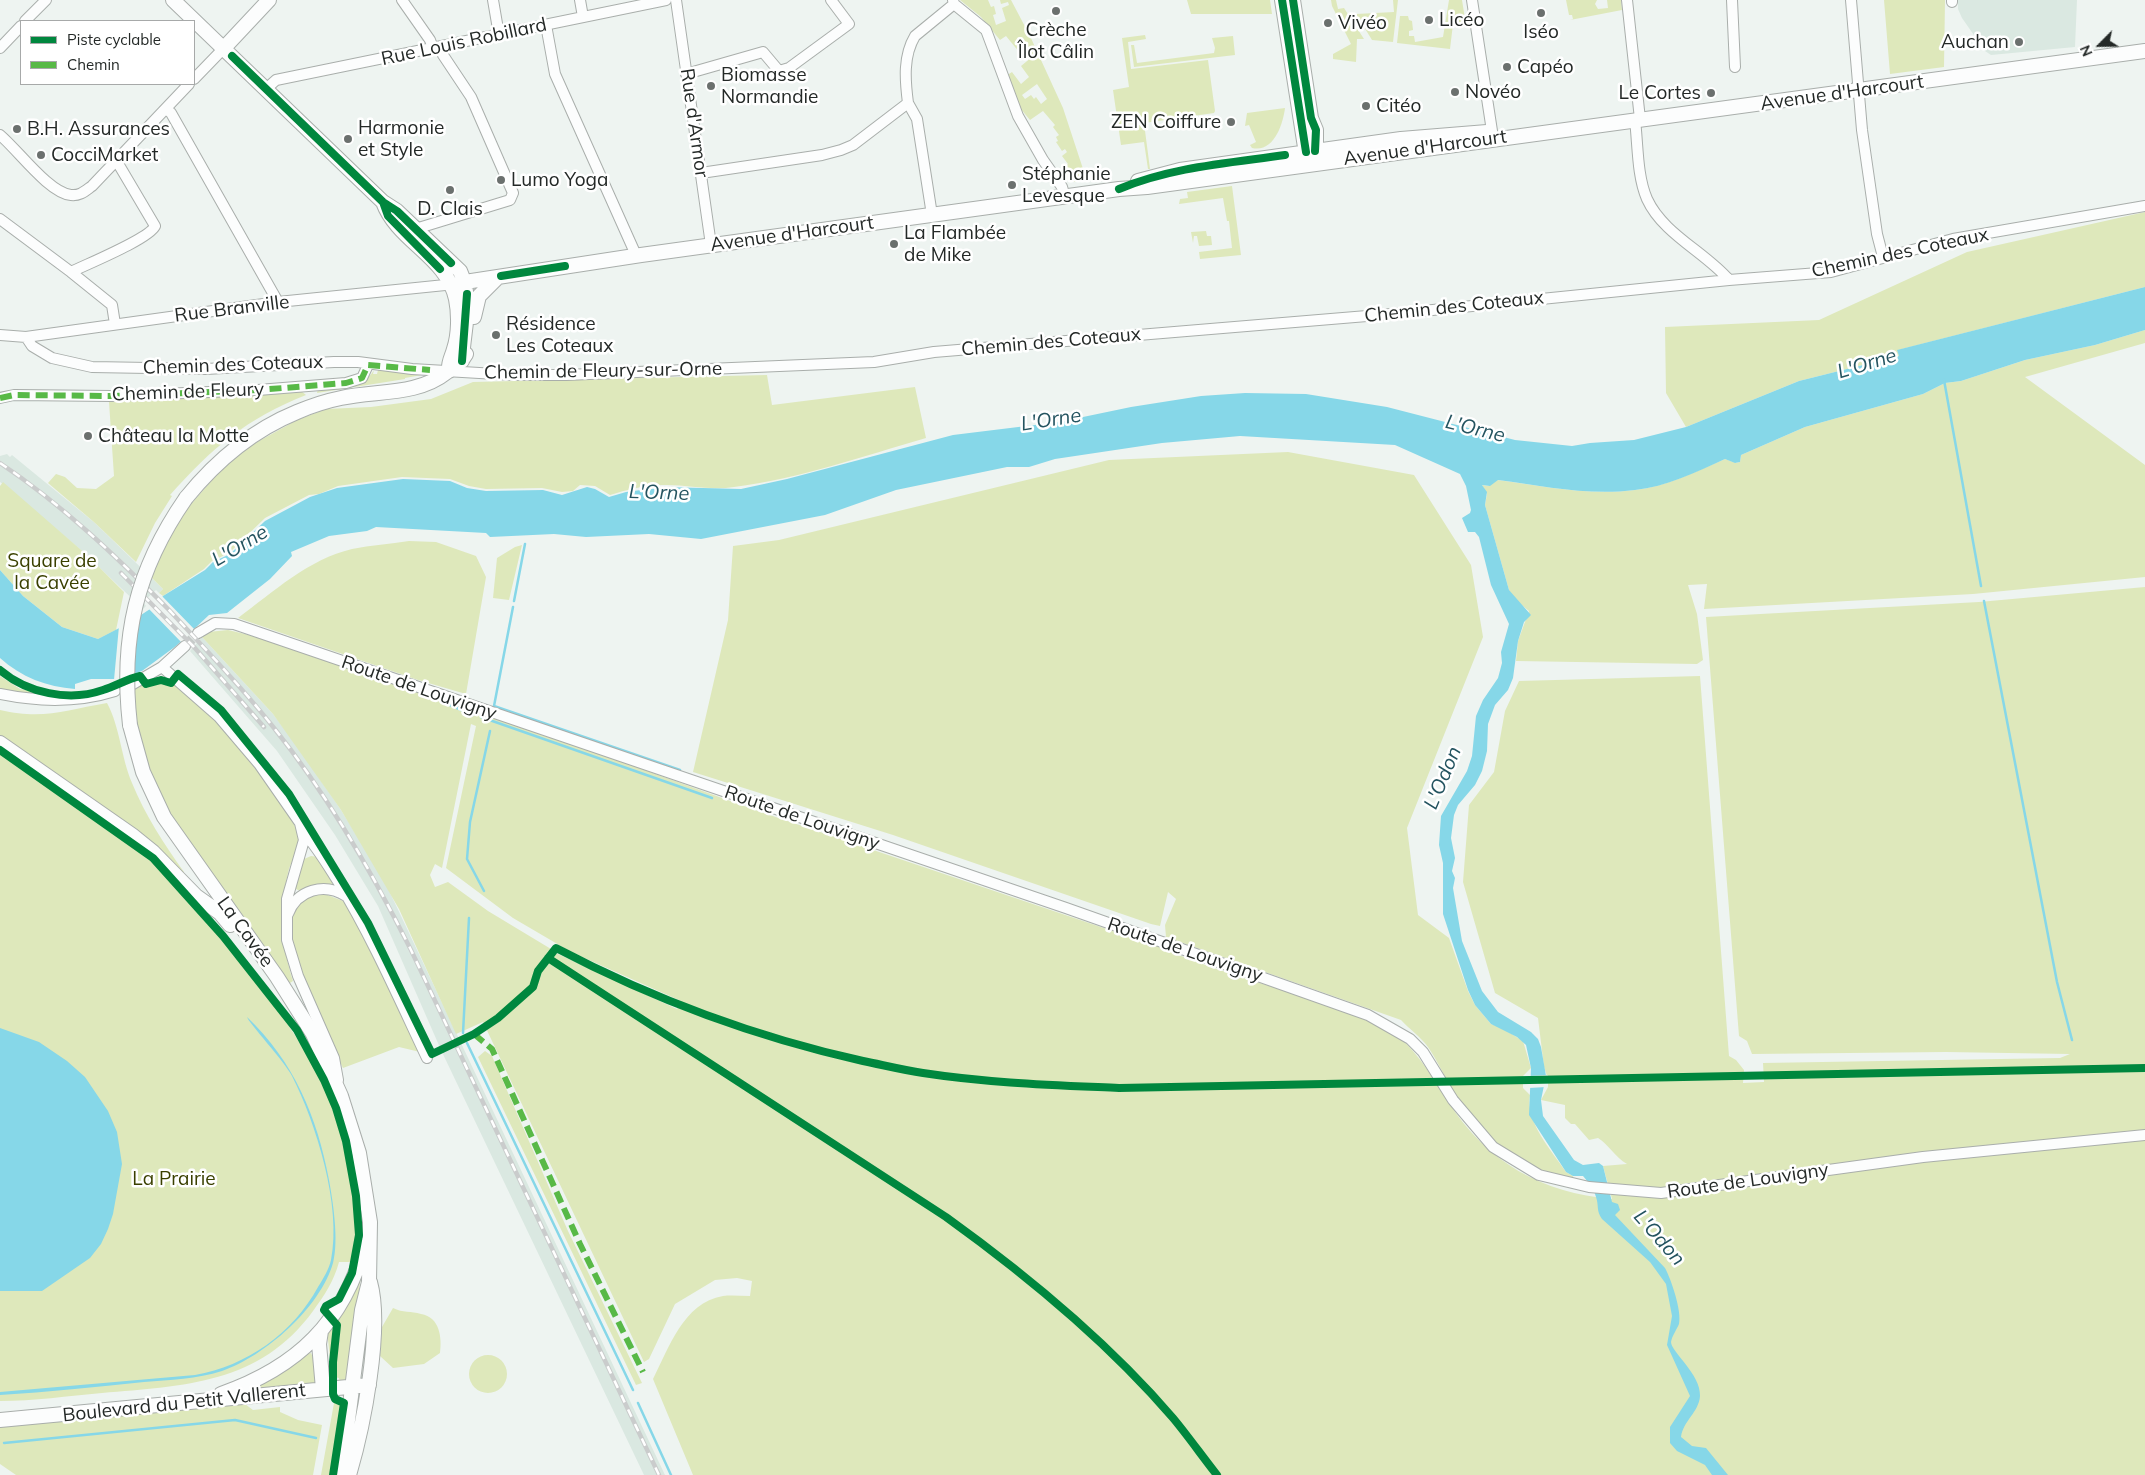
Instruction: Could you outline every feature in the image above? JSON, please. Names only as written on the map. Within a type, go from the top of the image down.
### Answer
[{"type":"main road","points":[[173,0],[194,20]]},
{"type":"main road","points":[[224,48],[269,0]]},
{"type":"main road","points":[[1282,0],[1300,77],[1316,130],[1311,158]]},
{"type":"main road","points":[[1293,0],[1300,77]]},
{"type":"main road","points":[[195,21],[383,202],[398,211],[410,231],[460,271],[456,302],[458,325],[455,348],[448,364],[448,371]]},
{"type":"main road","name":"Avenue d'Harcourt","points":[[458,283],[711,245],[1119,189],[1141,180],[1171,172],[1538,133],[2145,51]]},
{"type":"main road","name":"Avenue d'Harcourt","points":[[1311,158],[1401,139],[1492,131],[1515,135]]},
{"type":"main road","points":[[462,362],[470,348],[478,297],[488,285],[501,276]]},
{"type":"main road","points":[[458,283],[468,306],[462,362]]},
{"type":"main road","name":"La Cavée","points":[[370,1282],[370,1222],[359,1153],[341,1096],[313,1034],[156,803],[137,754],[130,724],[126,668],[135,606],[155,550],[186,498],[205,475],[231,451],[256,433],[286,417],[341,398],[414,388],[439,379],[462,362]]},
{"type":"main road","points":[[0,743],[153,852],[196,896],[220,913],[278,992],[290,998]]},
{"type":"main road","points":[[202,1401],[241,1387],[265,1375],[289,1359],[321,1331],[332,1319],[353,1282],[370,1222]]},
{"type":"main road","points":[[341,1475],[362,1310],[370,1282]]},
{"type":"main road","points":[[349,1475],[369,1385],[375,1300],[370,1282]]},
{"type":"main road","points":[[362,1310],[368,1338],[363,1379],[369,1385]]},
{"type":"main road","points":[[321,1331],[319,1344],[323,1389]]},
{"type":"main road","name":"Boulevard du Petit Vallerent","points":[[0,1420],[369,1385]]},
{"type":"street","points":[[27,20],[46,0]]},
{"type":"street","points":[[402,0],[443,55],[471,97],[513,193],[510,200],[410,231]]},
{"type":"street","points":[[493,0],[498,35]]},
{"type":"street","points":[[580,0],[583,18]]},
{"type":"street","name":"Rue Louis Robillard","points":[[266,89],[276,80],[666,0]]},
{"type":"street","name":"Rue d'Armor","points":[[676,0],[711,245]]},
{"type":"street","points":[[686,74],[763,52],[778,71],[789,68],[849,24],[831,0]]},
{"type":"street","points":[[1472,0],[1492,131]]},
{"type":"street","points":[[1627,0],[1643,186],[1650,205],[1666,224],[1717,266],[1729,280]]},
{"type":"street","points":[[1732,0],[1735,67]]},
{"type":"street","points":[[1851,0],[1862,130],[1877,234],[1883,257]]},
{"type":"street","points":[[932,215],[917,119],[908,103],[906,68],[915,36],[953,2],[986,30],[1018,116],[1043,160],[1062,188],[1065,197]]},
{"type":"street","points":[[546,25],[555,74],[636,256]]},
{"type":"street","points":[[0,48],[20,27]]},
{"type":"street","points":[[195,78],[224,48]]},
{"type":"street","points":[[0,135],[58,190],[76,195],[86,190],[188,85]]},
{"type":"street","points":[[701,173],[822,156],[841,150],[852,145],[908,103]]},
{"type":"street","points":[[166,109],[278,302]]},
{"type":"street","points":[[71,272],[152,232],[155,226],[116,160]]},
{"type":"street","name":"Chemin des Coteaux","points":[[757,367],[874,362],[934,352],[1403,313],[1729,280],[1831,272],[1953,239],[2145,206]]},
{"type":"street","points":[[0,219],[112,305],[115,324]]},
{"type":"street","name":"Rue Branville","points":[[0,336],[26,337],[278,302],[458,283]]},
{"type":"street","name":"Chemin des Coteaux","points":[[26,337],[32,346],[52,358],[92,367],[206,369],[358,362],[368,365],[448,371]]},
{"type":"street","name":"Chemin de Fleury","points":[[0,398],[14,395],[122,395],[327,385],[356,381],[364,375],[368,365]]},
{"type":"street","name":"Chemin de Fleury-sur-Orne","points":[[448,371],[480,374],[566,375],[757,367]]},
{"type":"street","name":"Route de Louvigny","points":[[198,633],[215,623],[234,624],[1066,908],[1368,1015],[1410,1039],[1423,1052],[1454,1100],[1492,1147],[1539,1175],[1589,1187],[1660,1193],[1923,1157],[2145,1135]]},
{"type":"street","points":[[133,684],[162,667],[185,646]]},
{"type":"street","points":[[162,667],[220,717],[283,797],[304,833],[319,852],[348,898],[374,947],[427,1058]]},
{"type":"street","points":[[0,694],[44,700],[74,700],[115,691]]},
{"type":"street","points":[[304,833],[303,845],[288,890],[286,919],[290,951],[298,976],[334,1058],[341,1096]]},
{"type":"street","points":[[286,919],[294,901],[306,892],[327,890],[337,892],[348,898]]},
{"type":"shaded area","points":[[1958,0],[2077,0],[2075,47],[1991,55],[1985,51],[1962,18],[1958,9]]},
{"type":"shaded area","points":[[7,454],[10,457],[12,455],[95,523],[163,589],[159,593],[156,590],[143,602],[146,606],[143,609],[82,551],[0,482],[0,456]]},
{"type":"shaded area","points":[[202,637],[273,714],[295,743],[341,810],[384,880],[665,1475],[644,1475],[441,1050],[378,906],[335,835],[277,751],[190,651]]},
{"type":"green space","points":[[960,0],[988,0],[991,7],[994,6],[996,14],[993,15],[996,25],[1006,21],[1002,8],[1009,5],[1008,2],[1001,4],[1000,0],[1011,0],[1030,36],[1063,108],[1087,181],[1071,181],[1059,171],[1068,164],[1062,156],[1067,152],[1065,149],[1062,151],[1056,142],[1058,141],[1056,137],[1059,135],[1053,127],[1055,125],[1043,111],[1030,120],[1020,108],[1006,76],[1012,72],[1021,84],[1029,77],[1021,66],[1032,57],[1029,55],[1024,58],[1006,36],[1000,40],[981,17]],"holes":[[[1037,84],[1047,99],[1041,104],[1036,97],[1034,99],[1031,95],[1025,99],[1022,95]]]},
{"type":"green space","points":[[1187,0],[1270,0],[1272,14],[1191,14]]},
{"type":"green space","points":[[1331,0],[1336,0],[1338,9],[1344,8],[1364,39],[1357,39],[1356,62],[1333,59],[1333,54],[1351,44],[1332,6]]},
{"type":"green space","points":[[1393,0],[1398,0],[1393,42],[1372,40],[1356,14],[1394,12]]},
{"type":"green space","points":[[1449,0],[1462,0],[1466,25],[1453,24],[1450,49],[1397,43],[1400,16],[1408,16],[1409,20],[1412,21],[1413,30],[1409,31],[1409,36],[1414,36],[1415,42],[1443,37]]},
{"type":"green space","points":[[1566,0],[1597,0],[1595,4],[1598,9],[1608,8],[1607,0],[1621,0],[1622,10],[1570,20],[1573,19],[1572,15],[1569,15]]},
{"type":"green space","points":[[1884,0],[1945,0],[1944,67],[1890,74]]},
{"type":"green space","points":[[1145,35],[1146,39],[1128,42],[1131,69],[1208,60],[1215,111],[1214,113],[1144,123],[1150,169],[1148,169],[1144,142],[1121,145],[1113,90],[1129,87],[1122,38]]},
{"type":"green space","points":[[1233,36],[1235,55],[1134,67],[1131,45],[1134,45],[1137,63],[1214,53],[1215,48],[1212,38]]},
{"type":"green space","points":[[1285,108],[1282,122],[1272,142],[1260,148],[1252,148],[1250,145],[1256,142],[1249,125],[1245,126],[1247,113]]},
{"type":"green space","points":[[1232,186],[1241,255],[1200,259],[1199,252],[1232,248],[1229,221],[1227,221],[1223,198],[1179,204],[1180,199],[1188,198],[1187,192]]},
{"type":"green space","points":[[2145,212],[2145,287],[1898,350],[1899,356],[1799,381],[1686,427],[1666,393],[1665,327],[1819,320],[1967,252]]},
{"type":"green space","points":[[1206,231],[1207,236],[1211,236],[1212,245],[1199,246],[1197,236],[1194,236],[1193,243],[1191,232]]},
{"type":"green space","points":[[2145,330],[2145,343],[2025,377],[2145,465],[2145,577],[1973,594],[1704,609],[1707,584],[1688,585],[1697,614],[1703,660],[1697,664],[1516,661],[1518,641],[1529,611],[1513,598],[1509,590],[1485,505],[1487,494],[1482,485],[1488,486],[1497,480],[1600,492],[1618,492],[1658,486],[1725,459],[1736,463],[1740,462],[1741,455],[1805,427],[1923,394],[1945,383],[1961,381],[2025,360],[2095,345]]},
{"type":"green space","points":[[374,370],[373,374],[377,374],[378,370],[422,375],[317,393],[318,389],[357,384],[364,381]]},
{"type":"green space","points":[[767,375],[772,405],[915,387],[926,438],[807,473],[725,488],[656,485],[610,495],[595,486],[580,485],[573,491],[562,492],[542,488],[486,489],[469,486],[450,479],[402,477],[338,486],[319,494],[309,495],[265,518],[229,553],[212,561],[204,569],[163,596],[159,593],[163,589],[151,577],[166,543],[185,511],[220,471],[250,446],[297,420],[326,409],[371,407],[431,399],[473,382]]},
{"type":"green space","points":[[301,391],[306,395],[265,414],[232,436],[201,462],[170,495],[172,496],[155,523],[136,562],[95,523],[48,483],[56,474],[65,477],[77,488],[96,489],[114,476],[109,402]]},
{"type":"green space","points":[[1288,452],[1414,475],[1471,565],[1483,637],[1407,828],[1418,915],[1449,938],[1475,1005],[1491,1024],[1502,1028],[1523,1041],[1531,1068],[1523,1076],[1523,1088],[1530,1095],[1532,1115],[1547,1146],[1566,1172],[1573,1176],[1574,1182],[1553,1175],[1519,1159],[1490,1137],[1465,1108],[1422,1039],[1401,1020],[1166,937],[1165,925],[1176,899],[1168,892],[1160,926],[1151,924],[893,835],[693,772],[728,620],[733,546],[779,540],[1109,460]]},
{"type":"green space","name":"Square de la Cavée","points":[[3,482],[88,556],[124,592],[116,630],[98,639],[62,627],[23,596],[0,570],[0,486]]},
{"type":"green space","points":[[409,541],[436,542],[476,556],[486,577],[466,694],[418,680],[238,618],[278,587],[321,560],[352,549]]},
{"type":"green space","points":[[522,545],[509,600],[493,598],[497,558]]},
{"type":"green space","points":[[2145,587],[2145,1475],[693,1475],[653,1379],[679,1328],[687,1317],[709,1300],[723,1296],[750,1296],[752,1281],[737,1278],[715,1280],[675,1304],[649,1359],[644,1362],[483,1022],[456,1034],[399,909],[341,810],[273,714],[202,637],[208,632],[228,630],[266,639],[412,691],[570,743],[758,811],[1154,945],[1216,969],[1309,998],[1377,1022],[1394,1032],[1412,1050],[1464,1124],[1499,1158],[1518,1171],[1562,1190],[1586,1196],[1612,1199],[1603,1166],[1627,1164],[1598,1138],[1589,1140],[1575,1124],[1571,1124],[1565,1118],[1565,1105],[1541,1100],[1548,1087],[1548,1079],[1544,1067],[1538,1018],[1495,993],[1463,882],[1469,805],[1494,772],[1505,711],[1519,681],[1700,676],[1729,1056],[1736,1060],[1744,1070],[1743,1083],[1764,1082],[1763,1063],[2060,1058],[2070,1054],[1946,1052],[1752,1054],[1747,1041],[1739,1036],[1706,617],[1979,602]],"holes":[[[471,724],[476,726],[446,868],[513,918],[571,952],[681,1001],[677,1009],[558,954],[553,954],[553,958],[557,962],[666,1031],[663,1036],[548,961],[546,962],[543,959],[551,949],[488,911],[448,882],[435,887],[430,875],[435,864],[442,868]]]},
{"type":"green space","points":[[0,676],[20,689],[55,696],[33,695],[0,689]]},
{"type":"green space","points":[[162,676],[199,702],[233,737],[277,794],[297,830],[299,842],[288,873],[282,915],[286,953],[293,981],[290,983],[284,978],[218,889],[176,826],[145,760],[136,726],[133,688]]},
{"type":"green space","points":[[107,703],[115,722],[128,773],[137,795],[155,829],[184,872],[179,874],[0,737],[0,710],[42,714]]},
{"type":"green space","name":"La Prairie","points":[[0,753],[128,840],[175,883],[245,968],[287,1023],[321,1081],[334,1112],[352,1183],[356,1232],[353,1262],[339,1262],[325,1294],[292,1335],[269,1354],[245,1367],[218,1377],[162,1388],[0,1401]]},
{"type":"green space","points":[[311,856],[318,857],[333,878],[332,884],[300,891],[294,888],[304,859]]},
{"type":"green space","points":[[325,894],[343,901],[352,910],[420,1052],[399,1047],[343,1068],[300,968],[291,929],[292,916],[297,906],[309,897]]},
{"type":"green space","points":[[485,1051],[492,1056],[568,1231],[642,1383],[636,1385],[478,1057]]},
{"type":"green space","points":[[361,1275],[348,1380],[340,1384],[339,1378],[334,1377],[340,1333],[336,1319]]},
{"type":"green space","points":[[393,1308],[421,1314],[432,1319],[440,1335],[440,1353],[424,1364],[393,1368],[380,1356],[382,1327]]},
{"type":"green space","points":[[334,1323],[332,1358],[330,1358],[327,1331]]},
{"type":"green space","points":[[311,1353],[314,1360],[316,1384],[260,1390],[259,1386],[306,1354]]},
{"type":"green space","points":[[488,1355],[501,1361],[507,1374],[501,1387],[488,1393],[475,1387],[469,1374],[475,1361]]},
{"type":"green space","points":[[338,1402],[341,1406],[332,1475],[321,1475],[334,1403]]},
{"type":"green space","points":[[245,1404],[253,1410],[280,1407],[280,1412],[298,1420],[322,1425],[313,1475],[16,1475],[0,1464],[0,1425]]},
{"type":"water","name":"L'Orne","points":[[2145,287],[2145,330],[2095,345],[2025,360],[1961,381],[1945,383],[1923,394],[1805,427],[1741,455],[1740,462],[1735,463],[1725,459],[1692,474],[1658,486],[1618,492],[1566,490],[1498,480],[1490,486],[1482,485],[1487,492],[1485,505],[1509,590],[1531,615],[1524,622],[1518,641],[1513,678],[1508,690],[1495,705],[1488,724],[1487,751],[1482,771],[1475,785],[1458,805],[1454,815],[1451,838],[1455,858],[1452,871],[1455,878],[1453,888],[1462,941],[1482,991],[1498,1012],[1531,1032],[1538,1039],[1546,1076],[1541,1100],[1543,1116],[1574,1160],[1583,1165],[1599,1163],[1603,1166],[1612,1202],[1618,1204],[1620,1210],[1615,1215],[1665,1268],[1675,1295],[1680,1318],[1671,1342],[1672,1346],[1696,1380],[1700,1396],[1697,1407],[1682,1431],[1681,1437],[1692,1446],[1706,1448],[1728,1475],[1712,1475],[1705,1465],[1677,1451],[1670,1443],[1670,1427],[1690,1396],[1667,1345],[1672,1316],[1666,1284],[1650,1262],[1602,1219],[1591,1186],[1583,1176],[1573,1176],[1566,1172],[1529,1115],[1531,1068],[1526,1045],[1517,1037],[1491,1024],[1475,1005],[1468,990],[1443,914],[1443,863],[1439,845],[1441,816],[1467,771],[1472,756],[1476,716],[1483,700],[1498,678],[1502,663],[1501,652],[1509,624],[1491,585],[1479,537],[1475,532],[1468,532],[1462,518],[1470,513],[1471,510],[1466,486],[1460,474],[1395,445],[1240,436],[1162,443],[1055,459],[1029,467],[1007,467],[896,490],[825,515],[701,539],[649,534],[586,537],[554,534],[490,537],[486,533],[376,527],[367,531],[329,536],[291,552],[292,556],[270,579],[227,613],[209,615],[176,646],[142,671],[119,679],[91,679],[75,684],[75,689],[54,686],[35,680],[17,671],[0,658],[0,570],[23,596],[62,627],[98,639],[129,623],[150,609],[163,596],[205,570],[213,562],[230,554],[265,521],[310,497],[337,488],[403,479],[450,481],[467,488],[486,491],[543,490],[562,495],[587,487],[609,497],[626,492],[664,487],[741,489],[787,479],[953,435],[1059,422],[1131,407],[1201,396],[1245,393],[1306,394],[1387,407],[1515,440],[1572,446],[1634,440],[1686,427],[1799,381],[1899,356],[1897,350]]},
{"type":"water","points":[[247,1017],[264,1034],[290,1071],[310,1112],[324,1156],[334,1210],[335,1254],[326,1280],[316,1297],[304,1313],[273,1342],[239,1364],[222,1371],[183,1379],[0,1395],[0,1392],[195,1375],[214,1371],[233,1364],[267,1345],[296,1319],[308,1304],[326,1274],[331,1260],[333,1215],[325,1165],[310,1117],[292,1076]]},
{"type":"water","name":"La Prairie","points":[[0,1028],[39,1042],[67,1061],[85,1077],[108,1111],[117,1132],[122,1164],[113,1214],[101,1244],[90,1258],[42,1291],[0,1291]]},
{"type":"pier","points":[[161,595],[196,631],[182,643],[148,608]]},
{"type":"pier","points":[[128,621],[125,680],[114,680],[119,626]]},
{"type":"pier","points":[[1548,1075],[1546,1087],[1529,1088],[1528,1076]]},
{"type":"waterway","points":[[1944,380],[1981,586]]},
{"type":"waterway","points":[[514,601],[525,544]]},
{"type":"waterway","points":[[1984,601],[2057,982],[2072,1040]]},
{"type":"waterway","points":[[494,706],[513,607]]},
{"type":"waterway","points":[[450,705],[473,715]]},
{"type":"waterway","points":[[494,706],[680,770]]},
{"type":"waterway","points":[[481,717],[712,798]]},
{"type":"waterway","points":[[484,891],[467,859],[470,822],[490,731]]},
{"type":"waterway","points":[[463,1033],[469,918]]},
{"type":"waterway","points":[[467,1043],[633,1390]]},
{"type":"waterway","points":[[638,1403],[671,1475]]},
{"type":"waterway","points":[[4,1443],[235,1420],[316,1438]]},
{"type":"tunnel","points":[[185,646],[198,633]]},
{"type":"railway","points":[[0,463],[68,514],[171,612],[262,713],[294,754],[331,808],[381,892],[411,950],[659,1475]]},
{"type":"railway","points":[[121,573],[194,647],[264,727]]},
{"type":"marked path","points":[[0,398],[14,395],[112,396],[258,390],[346,383],[362,378],[368,365],[430,370]]},
{"type":"marked path","points":[[474,1034],[492,1049],[580,1244],[643,1372]]},
{"type":"cycle path","points":[[1282,0],[1306,152]]},
{"type":"cycle path","points":[[1293,0],[1311,118],[1316,130],[1315,151]]},
{"type":"cycle path","points":[[232,56],[383,202],[397,211],[451,263]]},
{"type":"cycle path","points":[[1119,189],[1180,171],[1222,163],[1285,155]]},
{"type":"cycle path","points":[[383,202],[388,216],[440,269]]},
{"type":"cycle path","points":[[501,276],[565,266]]},
{"type":"cycle path","points":[[462,361],[467,294]]},
{"type":"cycle path","points":[[0,670],[23,685],[35,690],[63,695],[90,694],[140,676],[146,684],[161,680],[171,683],[178,674],[221,710],[289,794],[368,923],[432,1054],[474,1034],[498,1018],[533,987],[538,971],[556,948],[593,967],[667,1000],[705,1015],[783,1040],[863,1061],[908,1070],[947,1076],[1045,1085],[1119,1088],[2145,1068]]},
{"type":"cycle path","points":[[0,750],[153,858],[223,936],[297,1030],[324,1080],[336,1108],[346,1141],[356,1196],[359,1235],[352,1273],[339,1299],[326,1306],[324,1310],[337,1325],[333,1362],[333,1394],[335,1399],[344,1403],[333,1475]]},
{"type":"cycle path","points":[[548,958],[946,1217],[1007,1262],[1066,1311],[1121,1362],[1173,1418],[1217,1475]]},
{"type":"place","name":"Crèche Îlot Câlin","points":[[1056,11]]},
{"type":"place","name":"Iséo","points":[[1541,13]]},
{"type":"place","name":"Licéo","points":[[1429,20]]},
{"type":"place","name":"Vivéo","points":[[1328,23]]},
{"type":"place","name":"Auchan","points":[[2019,42]]},
{"type":"place","name":"Capéo","points":[[1507,67]]},
{"type":"place","name":"Biomasse Normandie","points":[[711,86]]},
{"type":"place","name":"Novéo","points":[[1455,92]]},
{"type":"place","name":"Le Cortes","points":[[1711,93]]},
{"type":"place","name":"Citéo","points":[[1366,106]]},
{"type":"place","name":"ZEN Coiffure","points":[[1231,122]]},
{"type":"place","name":"B.H. Assurances","points":[[17,129]]},
{"type":"place","name":"Harmonie et Style","points":[[348,139]]},
{"type":"place","name":"CocciMarket","points":[[41,155]]},
{"type":"place","name":"Lumo Yoga","points":[[501,180]]},
{"type":"place","name":"Stéphanie Levesque","points":[[1012,185]]},
{"type":"place","name":"D. Clais","points":[[450,190]]},
{"type":"place","name":"La Flambée de Mike","points":[[894,244]]},
{"type":"place","name":"Résidence Les Coteaux","points":[[496,335]]},
{"type":"place","name":"Château la Motte","points":[[88,436]]},
{"type":"water label","name":"L'Odon","points":[[1443,778]]},
{"type":"water label","name":"L'Odon","points":[[1659,1238]]}]
